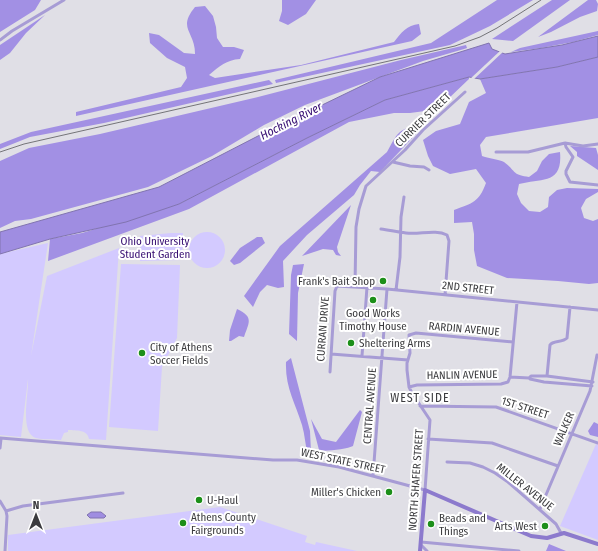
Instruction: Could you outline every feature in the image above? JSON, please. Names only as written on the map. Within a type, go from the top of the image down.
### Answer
[{"type":"street","points":[[0,40],[12,30],[64,0]]},
{"type":"street","name":"CURRIER STREET","points":[[355,286],[356,227],[366,186],[423,130],[465,92]]},
{"type":"street","points":[[565,143],[573,157],[566,171],[570,182],[598,185]]},
{"type":"street","points":[[496,152],[528,152],[565,143],[583,146],[598,144]]},
{"type":"street","name":"CURRIER STREET","points":[[392,162],[424,167],[430,170]]},
{"type":"street","points":[[396,290],[404,197]]},
{"type":"street","points":[[380,229],[401,232],[443,233],[448,236],[449,241],[445,295]]},
{"type":"street","name":"2ND STREET","points":[[336,287],[367,287],[598,310]]},
{"type":"street","name":"CURRAN DRIVE","points":[[330,372],[336,287]]},
{"type":"street","points":[[362,356],[367,287]]},
{"type":"street","name":"CENTRAL AVENUE","points":[[373,476],[387,289]]},
{"type":"street","points":[[518,302],[510,377],[529,378],[538,382],[592,386]]},
{"type":"street","points":[[547,376],[550,345],[552,342],[563,341],[567,338],[570,307]]},
{"type":"street","name":"RARDIN AVENUE","points":[[412,333],[514,342]]},
{"type":"street","name":"NORTH SHAFER STREET","points":[[412,333],[409,336],[410,354],[407,376],[409,386],[430,420],[420,551]]},
{"type":"street","points":[[331,354],[408,360]]},
{"type":"street","name":"WALKER","points":[[540,509],[592,386],[597,355]]},
{"type":"street","points":[[529,378],[531,376],[547,376],[593,382]]},
{"type":"street","name":"HANLIN AVENUE","points":[[409,386],[505,383],[508,382],[510,377]]},
{"type":"street","name":"1ST STREET","points":[[420,406],[496,407],[598,442]]},
{"type":"street","points":[[0,438],[0,448]]},
{"type":"street","name":"WEST STATE STREET","points":[[0,438],[266,459],[297,460],[339,468],[425,490],[532,536],[547,538],[561,533],[598,544]]},
{"type":"street","points":[[428,439],[492,443],[558,466]]},
{"type":"street","name":"MILLER AVENUE","points":[[447,462],[470,463],[491,471],[508,482],[540,509],[556,524],[561,533]]},
{"type":"street","points":[[6,511],[23,506],[123,493]]},
{"type":"street","points":[[0,501],[6,511],[7,516],[5,551]]},
{"type":"street","points":[[421,543],[519,551]]},
{"type":"street","points":[[421,543],[427,551]]},
{"type":"green space","name":"Ohio University Student Garden","points":[[211,232],[220,237],[224,243],[224,257],[220,263],[211,268],[203,268],[194,263],[190,257],[189,246],[194,237],[200,233]]},
{"type":"green space","name":"Ohio University Student Garden","points":[[183,233],[182,260],[140,261],[140,236]]},
{"type":"green space","points":[[48,243],[31,356],[47,276],[119,248],[106,440],[89,439],[84,432],[68,430],[68,432],[64,433],[61,440],[39,439],[31,435],[26,421],[28,379],[21,437],[0,435],[0,254]]},
{"type":"green space","name":"City of Athens Soccer Fields","points":[[121,264],[180,265],[177,338],[162,367],[158,431],[109,427]]},
{"type":"green space","points":[[596,444],[598,445],[598,540],[560,526]]},
{"type":"green space","name":"Athens County Fairgrounds","points":[[220,507],[307,536],[305,542],[315,545],[316,542],[357,551],[8,551],[8,535]]},
{"type":"shaded area","points":[[0,0],[41,0],[35,10],[0,32]]},
{"type":"shaded area","points":[[282,0],[316,0],[306,14],[288,25],[279,21],[282,11]]},
{"type":"shaded area","points":[[497,0],[533,0],[490,26],[450,45],[276,83],[275,80],[431,43]]},
{"type":"shaded area","points":[[552,0],[570,0],[513,41],[492,39]]},
{"type":"shaded area","points":[[588,0],[596,0],[598,4],[597,11],[580,17],[538,37]]},
{"type":"shaded area","points":[[205,6],[213,16],[217,38],[223,47],[234,47],[244,50],[240,59],[227,62],[209,75],[215,78],[301,65],[394,42],[405,30],[411,26],[419,24],[421,34],[412,41],[76,116],[76,112],[181,87],[187,78],[185,67],[167,58],[150,43],[149,33],[159,35],[184,53],[195,54],[194,46],[188,30],[187,20],[195,7]]},
{"type":"shaded area","points":[[45,15],[26,33],[10,53],[0,60],[0,45]]},
{"type":"shaded area","points":[[598,31],[598,35],[573,42],[511,52],[520,48]]},
{"type":"shaded area","points":[[466,45],[467,48],[423,61],[305,105],[264,125],[212,156],[148,187],[31,219],[15,221],[0,228],[0,161],[29,148],[100,134],[258,97],[401,60]]},
{"type":"shaded area","points":[[598,57],[598,118],[486,137],[480,145],[482,156],[502,161],[517,174],[529,177],[537,171],[542,161],[549,154],[560,152],[560,163],[558,170],[554,175],[542,180],[519,184],[517,194],[521,203],[529,211],[540,212],[548,207],[549,197],[557,190],[567,188],[598,189],[598,192],[586,199],[581,208],[584,218],[593,221],[598,219],[598,283],[589,284],[507,278],[477,266],[472,222],[454,223],[454,210],[466,206],[478,198],[486,183],[476,169],[450,174],[433,166],[423,140],[436,131],[460,124],[469,102],[486,93],[480,79],[557,67]]},
{"type":"shaded area","points":[[469,77],[469,79],[447,100],[425,111],[394,113],[349,122],[189,209],[48,261],[50,239],[82,233],[179,204],[307,138],[385,100]]},
{"type":"shaded area","points":[[269,80],[273,84],[104,123],[30,137],[0,149],[0,144],[31,132]]},
{"type":"shaded area","points":[[422,124],[422,128],[380,172],[371,171],[354,195],[307,235],[283,261],[284,287],[278,288],[267,285],[260,292],[253,307],[244,296],[280,246],[387,152],[394,139],[400,132]]},
{"type":"shaded area","points":[[570,146],[596,148],[598,155],[598,170],[577,156],[577,152]]},
{"type":"shaded area","points":[[351,205],[337,247],[341,256],[336,255],[333,250],[323,249],[302,256]]},
{"type":"shaded area","points":[[257,237],[262,237],[265,243],[240,263],[234,265],[230,261],[240,248]]},
{"type":"shaded area","points":[[304,264],[298,293],[297,341],[289,334],[291,275],[293,265]]},
{"type":"shaded area","points":[[237,309],[248,317],[248,324],[244,337],[239,336],[229,341],[230,330]]},
{"type":"shaded area","points":[[291,358],[310,431],[311,452],[308,455],[302,425],[287,379],[286,362]]},
{"type":"shaded area","points":[[360,410],[362,412],[353,446],[336,450],[319,450],[311,419],[322,439],[336,442]]},
{"type":"shaded area","points":[[594,422],[598,424],[598,437],[590,435],[588,431]]},
{"type":"shaded area","points":[[549,544],[566,551],[546,551]]},
{"type":"water","name":"Hocking River","points":[[598,36],[598,57],[557,67],[480,79],[469,77],[385,100],[307,138],[179,204],[126,222],[50,239],[0,254],[0,232],[159,187],[258,136],[380,77],[489,43],[492,49],[505,54],[562,45]]},
{"type":"water","points":[[91,512],[101,512],[106,516],[104,518],[90,518],[87,515]]},
{"type":"pier","points":[[501,50],[504,51],[473,80],[470,79]]},
{"type":"railway","points":[[0,152],[24,144],[455,46],[480,37],[497,28],[541,0]]},
{"type":"place","name":"Frank's Bait Shop","points":[[383,281]]},
{"type":"place","name":"Good Works Timothy House","points":[[373,300]]},
{"type":"place","name":"Sheltering Arms","points":[[351,343]]},
{"type":"place","name":"City of Athens Soccer Fields","points":[[142,353]]},
{"type":"place","name":"Miller's Chicken","points":[[389,492]]},
{"type":"place","name":"U-Haul","points":[[199,500]]},
{"type":"place","name":"Athens County Fairgrounds","points":[[183,523]]},
{"type":"place","name":"Beads and Things","points":[[431,524]]},
{"type":"place","name":"Arts West","points":[[545,526]]},
{"type":"district","name":"WEST SIDE","points":[[420,398]]}]
